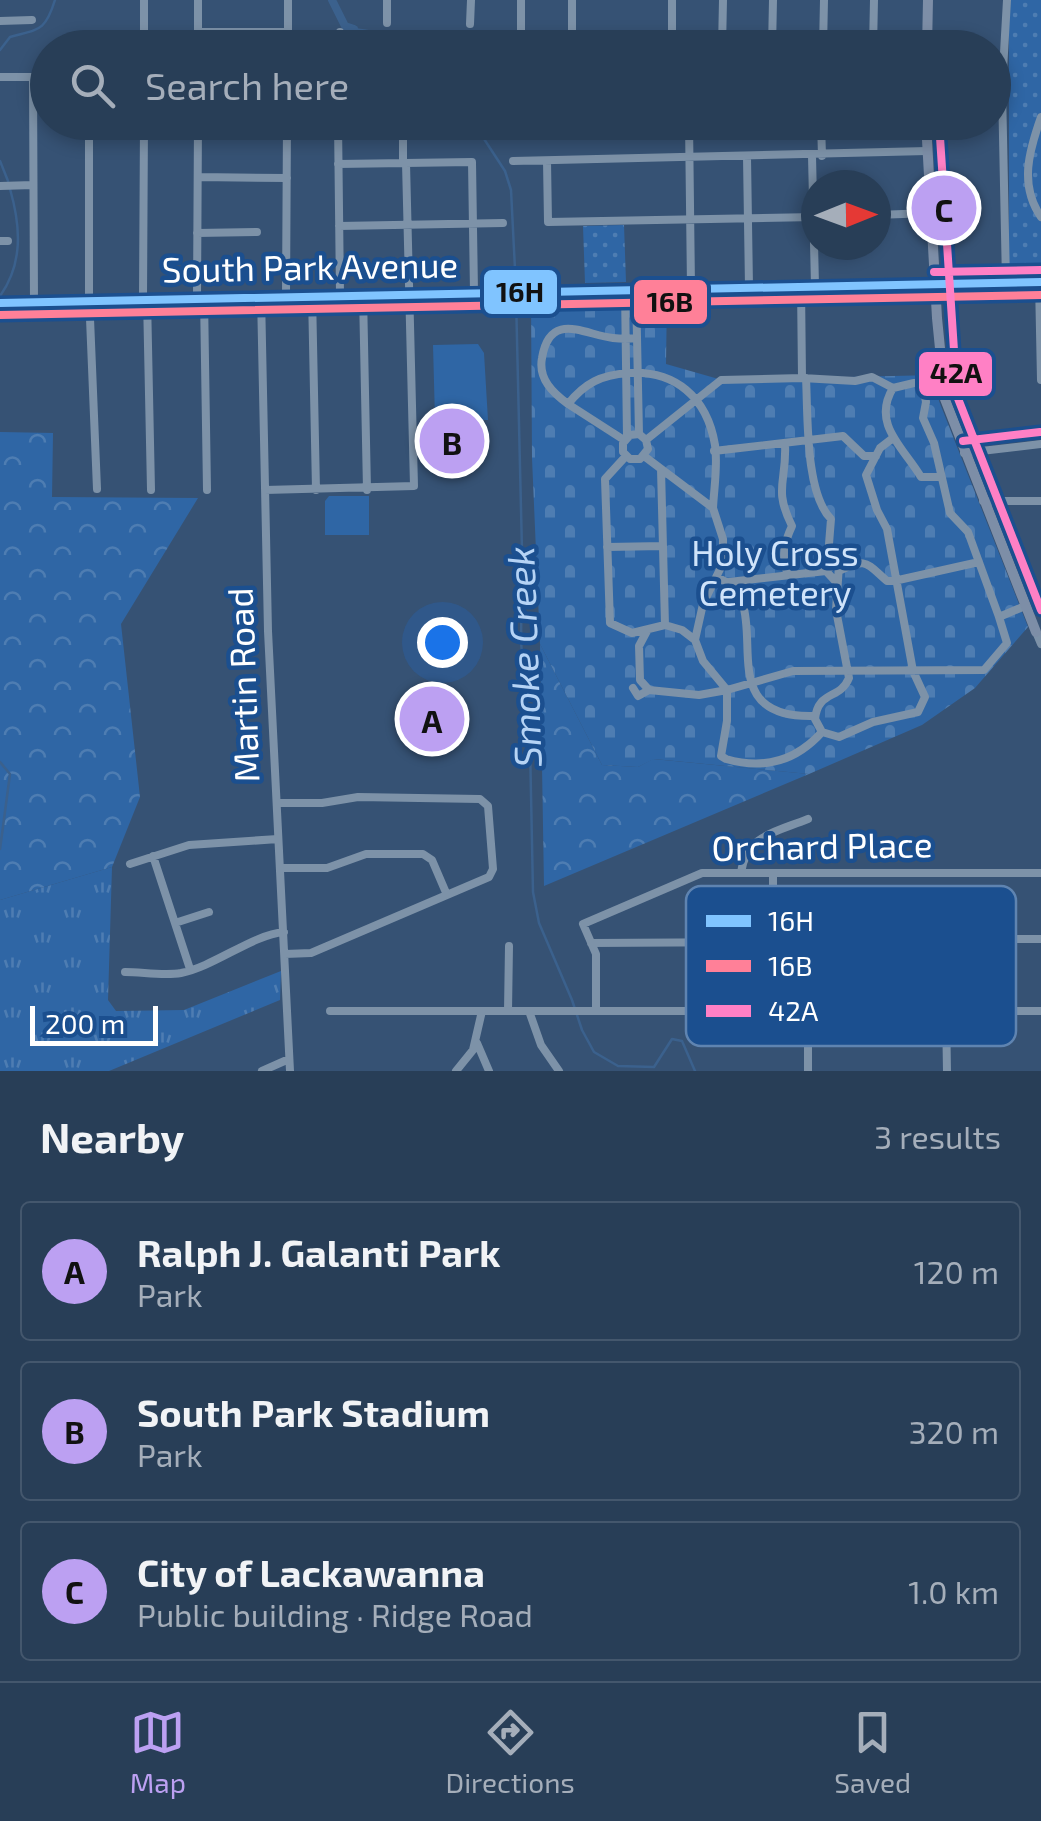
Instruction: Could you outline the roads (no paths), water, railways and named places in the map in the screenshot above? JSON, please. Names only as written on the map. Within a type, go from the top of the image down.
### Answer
[{"type":"main road","points":[[927,30],[928,0]]},
{"type":"main road","points":[[927,140],[944,399],[1036,630]]},
{"type":"main road","name":"South Park Avenue","points":[[5,303],[1040,282]]},
{"type":"street","points":[[144,0],[144,30]]},
{"type":"street","points":[[198,0],[198,30]]},
{"type":"street","points":[[288,0],[288,30]]},
{"type":"street","points":[[387,0],[387,23]]},
{"type":"street","points":[[470,0],[470,24]]},
{"type":"street","points":[[521,0],[521,30]]},
{"type":"street","points":[[572,0],[572,30]]},
{"type":"street","points":[[672,0],[672,30]]},
{"type":"street","points":[[722,30],[723,0]]},
{"type":"street","points":[[772,30],[773,0]]},
{"type":"street","points":[[823,30],[824,0]]},
{"type":"street","points":[[873,30],[874,0]]},
{"type":"street","points":[[1003,30],[1007,0]]},
{"type":"street","points":[[0,20],[32,20]]},
{"type":"street","points":[[0,76],[30,77]]},
{"type":"street","points":[[1041,117],[1027,180],[1030,198],[1041,217]]},
{"type":"street","points":[[34,140],[34,302]]},
{"type":"street","points":[[89,140],[97,489]]},
{"type":"street","points":[[144,140],[151,490]]},
{"type":"street","points":[[198,140],[197,233],[207,490]]},
{"type":"street","points":[[286,295],[287,140]]},
{"type":"street","points":[[338,140],[340,294]]},
{"type":"street","points":[[265,490],[414,486],[403,140]]},
{"type":"street","points":[[689,140],[690,288]]},
{"type":"street","points":[[816,170],[819,140]]},
{"type":"street","points":[[1000,140],[1006,282]]},
{"type":"street","points":[[514,161],[927,152]]},
{"type":"street","points":[[747,157],[749,287]]},
{"type":"street","points":[[547,161],[548,222],[801,217]]},
{"type":"street","points":[[338,164],[472,162],[474,292]]},
{"type":"street","points":[[198,177],[287,178]]},
{"type":"street","points":[[1,186],[34,186]]},
{"type":"street","points":[[891,214],[930,213]]},
{"type":"street","points":[[339,226],[503,223]]},
{"type":"street","points":[[197,233],[258,232]]},
{"type":"street","points":[[814,260],[814,286]]},
{"type":"street","points":[[1040,282],[1041,380]]},
{"type":"street","points":[[801,286],[810,468],[818,484],[819,500],[830,518],[828,544],[840,567],[836,610],[848,671],[846,686],[824,698],[815,716]]},
{"type":"street","points":[[630,290],[637,338],[642,437],[648,449],[636,460],[626,456],[622,448],[630,290]]},
{"type":"street","points":[[363,293],[367,490]]},
{"type":"street","points":[[312,294],[316,490]]},
{"type":"street","name":"Martin Road","points":[[261,296],[278,839],[290,1071]]},
{"type":"street","points":[[637,338],[606,337],[581,328],[556,333],[549,340],[541,362],[544,378],[556,395],[625,439],[642,437],[721,380],[804,377],[855,381],[872,377],[893,388],[914,384],[926,390],[924,418],[934,443],[950,513],[968,532],[1007,643],[984,670],[793,672],[716,694],[649,690],[638,696],[630,689],[640,680]]},
{"type":"street","points":[[568,404],[580,388],[602,376],[664,375],[683,386],[705,416],[714,451],[713,508],[724,539],[718,578],[703,604],[695,640]]},
{"type":"street","points":[[893,388],[885,411],[893,438],[920,477],[940,477]]},
{"type":"street","points":[[714,451],[843,436],[864,456],[876,456]]},
{"type":"street","points":[[815,716],[822,732],[840,738],[873,722],[918,712],[926,697],[913,671],[888,528],[877,510],[866,475],[880,448],[893,438]]},
{"type":"street","points":[[784,444],[780,500],[792,526],[784,548],[788,574]]},
{"type":"street","points":[[964,453],[1041,444]]},
{"type":"street","points":[[626,456],[605,479],[610,623],[632,633],[665,624],[695,640],[704,661],[727,690],[721,756],[726,760],[777,762],[808,747],[822,732]]},
{"type":"street","points":[[644,456],[713,508]]},
{"type":"street","points":[[660,469],[665,624]]},
{"type":"street","points":[[982,501],[1041,501]]},
{"type":"street","points":[[607,548],[663,546]]},
{"type":"street","points":[[729,582],[826,572],[860,562],[870,564],[887,581],[897,581],[978,562]]},
{"type":"street","points":[[826,572],[837,583]]},
{"type":"street","points":[[718,578],[729,582],[742,596],[747,666],[759,700],[782,716],[815,716]]},
{"type":"street","points":[[998,616],[1026,606]]},
{"type":"street","points":[[1036,630],[1041,644]]},
{"type":"street","points":[[639,646],[647,631]]},
{"type":"street","points":[[632,633],[639,646],[640,680],[649,690]]},
{"type":"street","points":[[277,803],[358,798],[483,800],[488,806],[492,873],[311,953],[286,954]]},
{"type":"street","points":[[741,873],[746,851],[755,842],[808,820]]},
{"type":"street","points":[[130,864],[218,841],[278,839]]},
{"type":"street","points":[[280,868],[327,868],[366,854],[423,854],[432,860],[446,895]]},
{"type":"street","points":[[153,856],[190,969]]},
{"type":"street","name":"Orchard Place","points":[[591,943],[583,924],[702,873],[1041,873]]},
{"type":"street","points":[[774,873],[774,886]]},
{"type":"street","points":[[175,923],[210,912]]},
{"type":"street","points":[[124,972],[180,973],[250,946],[264,936],[284,932]]},
{"type":"street","points":[[1016,940],[1041,940]]},
{"type":"street","points":[[592,1010],[596,954],[591,943],[686,942]]},
{"type":"street","points":[[508,1011],[509,946]]},
{"type":"street","points":[[330,1011],[686,1010]]},
{"type":"street","points":[[456,1071],[468,1059],[482,1011]]},
{"type":"street","points":[[528,1011],[541,1044],[559,1071]]},
{"type":"street","points":[[477,1038],[488,1071]]},
{"type":"street","points":[[947,1046],[947,1071]]},
{"type":"street","points":[[262,1071],[289,1059]]},
{"type":"waterway","points":[[34,30],[44,24],[55,0]]},
{"type":"waterway","name":"Smoke Creek","points":[[332,0],[345,26],[354,29]]},
{"type":"waterway","name":"Smoke Creek","points":[[354,29],[361,30]]},
{"type":"waterway","points":[[0,50],[10,37],[30,31]]},
{"type":"waterway","name":"Smoke Creek","points":[[485,140],[505,171],[511,190],[516,289]]},
{"type":"waterway","points":[[0,161],[8,181]]},
{"type":"waterway","points":[[0,296],[13,271],[18,245],[10,189]]},
{"type":"waterway","name":"Smoke Creek","points":[[516,297],[521,642],[530,745],[533,892],[539,923],[594,1052],[618,1066],[654,1067],[672,1039],[682,1041],[695,1071]]},
{"type":"waterway","points":[[0,762],[10,774],[0,849]]},
{"type":"place","name":"City of Lackawanna","points":[[944,208]]},
{"type":"place","name":"South Park Stadium","points":[[452,441]]},
{"type":"place","name":"Ralph J. Galanti Park","points":[[432,719]]},
{"type":"park label","name":"Holy Cross Cemetery","points":[[775,574]]}]
